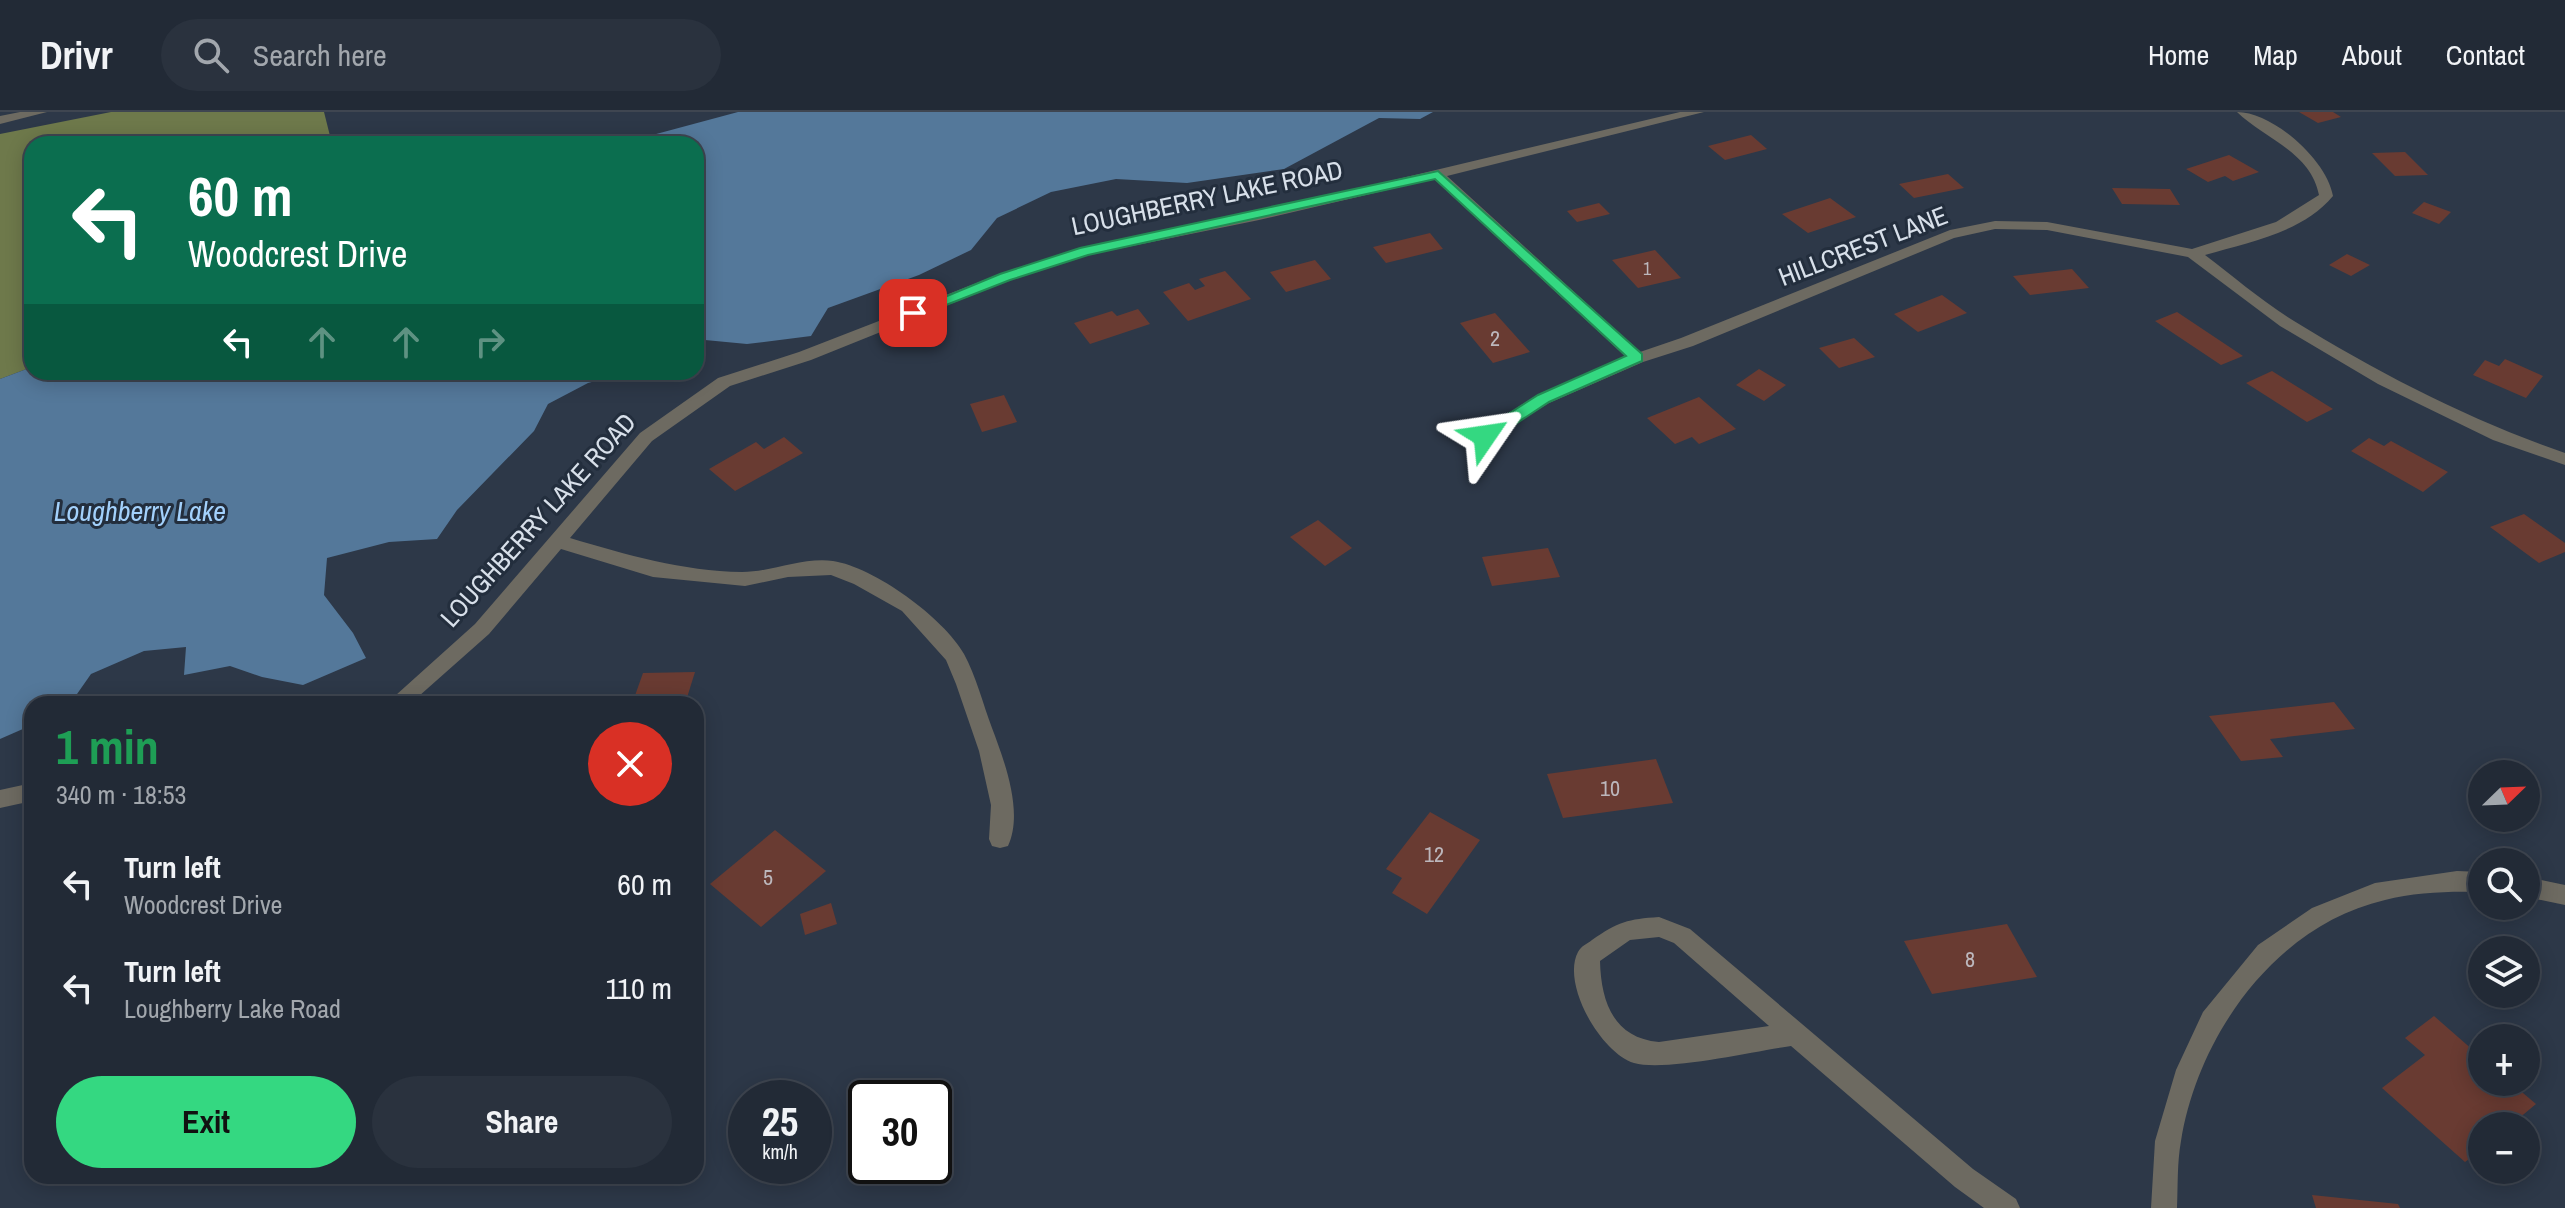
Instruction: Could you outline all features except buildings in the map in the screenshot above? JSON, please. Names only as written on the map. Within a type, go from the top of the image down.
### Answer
[{"type":"street","points":[[0,120],[40,112]]},
{"type":"street","name":"LOUGHBERRY LAKE ROAD","points":[[405,696],[482,629],[646,437],[724,382],[805,356],[1005,277],[1085,251],[1438,175],[1697,112]]},
{"type":"street","points":[[2193,254],[2276,226],[2315,208],[2326,196],[2327,186],[2310,162],[2274,131],[2244,112]]},
{"type":"street","points":[[1438,175],[1637,358]]},
{"type":"street","name":"HILLCREST LANE","points":[[1485,436],[1543,399],[1637,358],[1687,342],[1950,234],[1995,225],[2047,226],[2193,254],[2286,323],[2384,380],[2499,436],[2565,459]]},
{"type":"street","points":[[557,541],[653,570],[745,579],[788,570],[832,568],[861,579],[909,606],[955,656],[966,684],[990,751],[1002,805],[1000,839]]},
{"type":"street","points":[[0,799],[24,794]]},
{"type":"street","points":[[2164,1208],[2168,1141],[2188,1070],[2212,1020],[2266,952],[2320,915],[2383,890],[2468,883]]},
{"type":"street","points":[[2540,890],[2565,895]]},
{"type":"street","points":[[1795,1034],[1659,1054],[1636,1052],[1609,1031],[1589,994],[1588,956],[1625,930],[1659,927],[1682,936],[1964,1178],[2007,1208]]},
{"type":"green space","points":[[111,112],[324,112],[330,136],[24,136],[24,370],[0,379],[0,134]]},
{"type":"water","points":[[738,112],[1433,112],[1420,119],[1379,118],[1284,169],[1187,183],[1116,179],[1051,192],[997,218],[971,250],[919,275],[828,308],[811,336],[747,344],[704,340],[704,136],[649,136]]},
{"type":"water","name":"Loughberry Lake","points":[[24,370],[24,380],[599,380],[548,404],[534,431],[457,510],[437,539],[389,542],[327,558],[324,595],[353,633],[366,658],[303,685],[262,677],[230,666],[184,675],[186,647],[144,651],[91,674],[76,696],[24,696],[24,728],[0,739],[0,379]]},
{"type":"route","points":[[913,313],[1005,277],[1085,251],[1259,216],[1438,175],[1637,358],[1543,399],[1485,436]]}]
